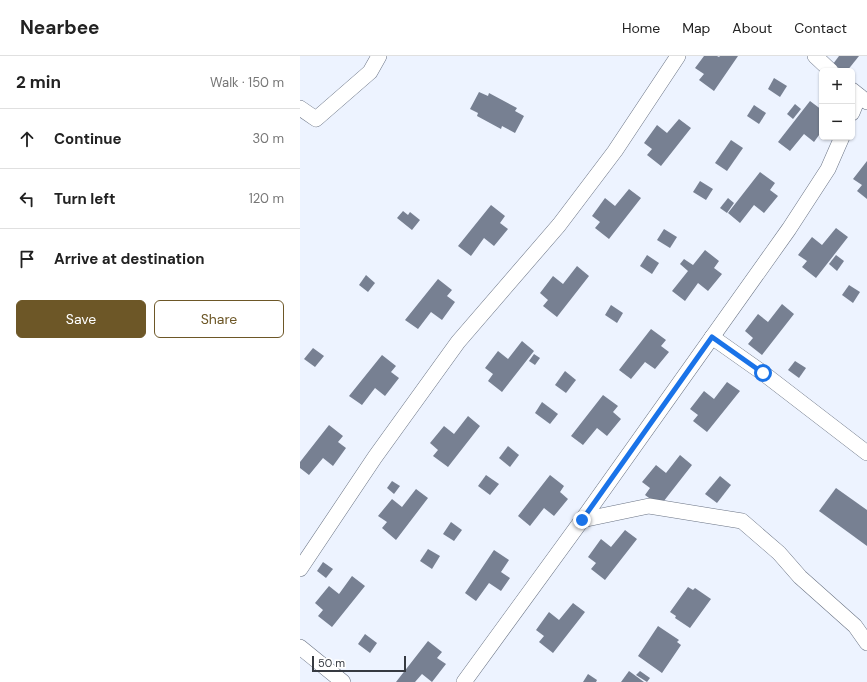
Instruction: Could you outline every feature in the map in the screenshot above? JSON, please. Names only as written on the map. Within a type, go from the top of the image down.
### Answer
[{"type":"street","points":[[300,108],[316,119],[370,72],[379,56]]},
{"type":"street","points":[[300,569],[375,457],[458,342],[559,225],[615,151],[678,56]]},
{"type":"street","points":[[815,56],[828,68]]},
{"type":"street","points":[[855,106],[859,96]]},
{"type":"street","points":[[464,682],[582,520],[794,222],[828,169],[841,140]]},
{"type":"street","points":[[712,337],[763,373],[867,453]]},
{"type":"street","points":[[582,520],[649,506],[742,521],[779,553],[800,577],[855,626],[867,643]]},
{"type":"street","points":[[300,646],[343,682]]},
{"type":"building","points":[[704,56],[738,56],[714,91],[699,80],[704,74],[695,68]]},
{"type":"building","points":[[839,56],[859,56],[849,68],[839,68],[833,64]]},
{"type":"building","points":[[774,78],[787,86],[780,97],[768,89]]},
{"type":"building","points":[[479,92],[488,96],[489,93],[517,108],[515,111],[524,116],[515,133],[502,126],[501,129],[477,116],[478,113],[470,109]]},
{"type":"building","points":[[810,101],[819,108],[819,135],[814,142],[804,134],[790,151],[778,142]]},
{"type":"building","points":[[795,104],[801,109],[793,119],[787,114]]},
{"type":"building","points":[[754,105],[766,113],[759,124],[747,116]]},
{"type":"building","points":[[679,119],[691,128],[661,166],[647,155],[652,149],[644,143],[657,125],[667,133]]},
{"type":"building","points":[[731,140],[743,148],[727,171],[715,163]]},
{"type":"building","points":[[867,161],[867,199],[857,191],[862,185],[853,179]]},
{"type":"building","points":[[760,172],[775,183],[770,190],[778,196],[764,213],[754,205],[740,223],[728,213]]},
{"type":"building","points":[[700,181],[713,189],[706,200],[693,192]]},
{"type":"building","points":[[629,189],[641,198],[609,239],[595,228],[600,222],[592,216],[605,198],[615,206]]},
{"type":"building","points":[[728,198],[734,203],[727,213],[720,208]]},
{"type":"building","points":[[491,205],[505,216],[500,223],[508,229],[494,246],[484,238],[471,256],[458,246]]},
{"type":"building","points":[[403,211],[408,215],[410,212],[420,220],[412,230],[397,218]]},
{"type":"building","points":[[836,228],[848,237],[816,278],[802,267],[807,261],[798,255],[812,237],[822,245]]},
{"type":"building","points":[[664,229],[677,237],[670,248],[657,240]]},
{"type":"building","points":[[705,250],[719,261],[714,268],[722,274],[708,291],[698,283],[685,301],[672,291],[688,271],[680,264],[684,259],[693,265]]},
{"type":"building","points":[[647,255],[659,263],[652,274],[640,266]]},
{"type":"building","points":[[836,255],[844,261],[837,271],[829,264]]},
{"type":"building","points":[[577,266],[589,276],[557,317],[543,306],[548,300],[540,293],[553,276],[563,284]]},
{"type":"building","points":[[366,275],[375,283],[368,292],[359,285]]},
{"type":"building","points":[[438,279],[452,290],[447,296],[455,302],[442,320],[431,312],[418,329],[405,320]]},
{"type":"building","points":[[849,285],[860,292],[853,303],[842,295]]},
{"type":"building","points":[[782,304],[794,314],[762,355],[748,344],[753,338],[745,331],[758,314],[768,322]]},
{"type":"building","points":[[611,305],[623,313],[617,323],[605,315]]},
{"type":"building","points":[[651,329],[666,340],[661,346],[669,352],[655,369],[645,362],[631,379],[619,370]]},
{"type":"building","points":[[522,341],[534,351],[502,392],[488,381],[493,374],[485,368],[498,351],[508,359]]},
{"type":"building","points":[[313,348],[324,356],[315,367],[304,359]]},
{"type":"building","points":[[534,354],[540,358],[535,365],[529,361]]},
{"type":"building","points":[[382,355],[396,366],[391,372],[399,378],[385,396],[375,388],[362,405],[349,396]]},
{"type":"building","points":[[795,361],[806,368],[799,378],[788,370]]},
{"type":"building","points":[[565,371],[576,380],[566,393],[555,385]]},
{"type":"building","points":[[727,382],[740,391],[707,432],[693,421],[698,415],[690,409],[704,391],[714,399]]},
{"type":"building","points":[[603,395],[618,406],[613,412],[621,419],[607,436],[597,428],[583,445],[571,436]]},
{"type":"building","points":[[542,402],[558,414],[550,424],[535,413]]},
{"type":"building","points":[[468,416],[480,426],[448,467],[433,456],[438,450],[430,443],[444,426],[454,434]]},
{"type":"building","points":[[329,425],[343,436],[338,442],[346,448],[333,466],[323,458],[309,475],[300,468],[300,462]]},
{"type":"building","points":[[508,446],[519,455],[510,467],[499,458]]},
{"type":"building","points":[[680,455],[692,465],[660,506],[645,495],[650,488],[642,482],[656,465],[666,473]]},
{"type":"building","points":[[486,475],[499,484],[490,495],[478,486]]},
{"type":"building","points":[[550,475],[564,486],[560,492],[568,499],[554,516],[544,508],[530,526],[518,516]]},
{"type":"building","points":[[720,476],[731,485],[717,503],[705,494]]},
{"type":"building","points":[[392,481],[400,486],[394,494],[387,488]]},
{"type":"building","points":[[836,488],[867,510],[867,546],[819,511]]},
{"type":"building","points":[[416,489],[428,498],[396,540],[382,528],[387,522],[378,516],[392,499],[402,507]]},
{"type":"building","points":[[451,522],[462,530],[454,541],[443,534]]},
{"type":"building","points":[[625,530],[637,539],[605,580],[591,569],[596,563],[588,557],[601,539],[611,547]]},
{"type":"building","points":[[428,549],[440,556],[432,569],[420,561]]},
{"type":"building","points":[[494,550],[509,560],[501,572],[510,578],[501,591],[489,583],[476,601],[465,593]]},
{"type":"building","points":[[323,562],[333,569],[326,578],[317,571]]},
{"type":"building","points":[[352,576],[365,586],[332,627],[318,616],[323,610],[315,603],[329,586],[339,594]]},
{"type":"building","points":[[688,587],[693,590],[695,588],[711,599],[690,628],[675,618],[676,616],[670,612]]},
{"type":"building","points":[[573,603],[585,612],[553,653],[539,642],[544,636],[536,630],[549,612],[559,620]]},
{"type":"building","points":[[658,626],[679,640],[677,642],[681,645],[662,673],[638,656]]},
{"type":"building","points":[[365,634],[377,643],[370,653],[358,644]]},
{"type":"building","points":[[428,641],[442,652],[437,658],[446,664],[432,682],[422,674],[415,682],[396,682]]},
{"type":"building","points":[[629,671],[644,682],[621,682]]},
{"type":"building","points":[[640,671],[650,678],[647,682],[636,675]]},
{"type":"building","points":[[588,674],[597,680],[596,682],[583,682]]},
{"type":"route","points":[[582,520],[712,337],[763,373]]}]
